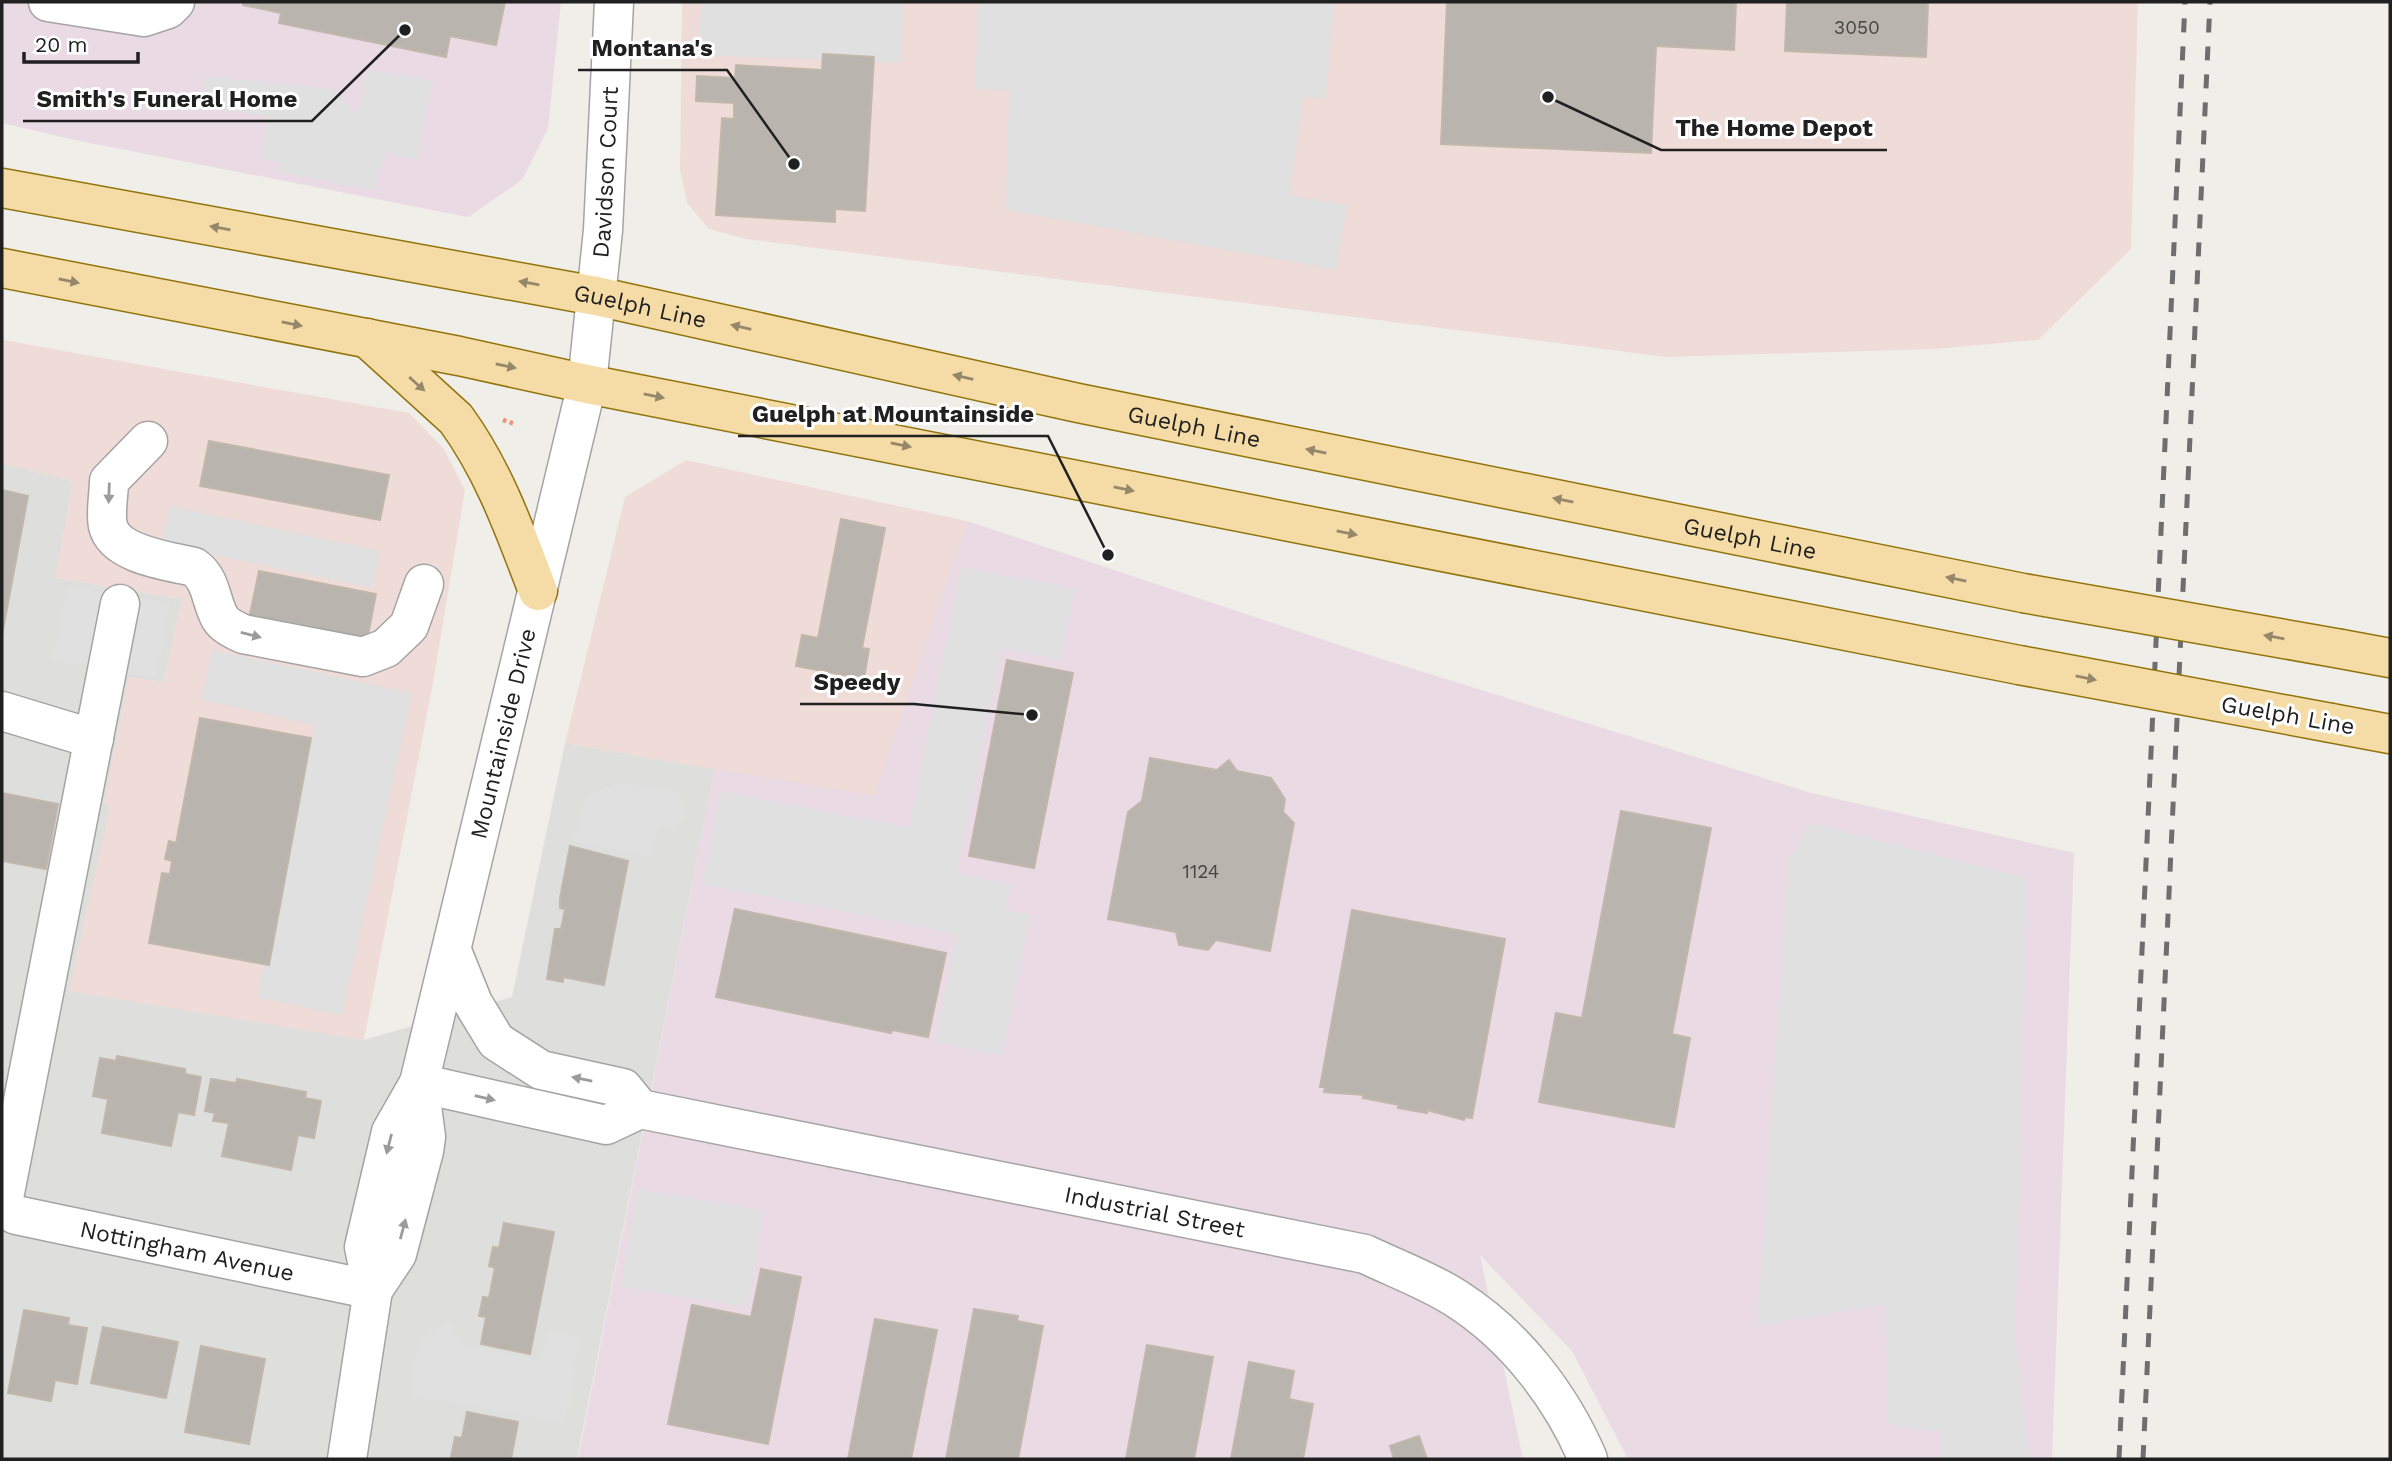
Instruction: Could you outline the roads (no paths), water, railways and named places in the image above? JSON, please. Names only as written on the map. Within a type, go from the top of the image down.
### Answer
[{"type":"main road","name":"Guelph Line","points":[[2,188],[596,296],[1078,403],[2023,593],[2390,658]]},
{"type":"main road","name":"Guelph Line","points":[[2,268],[2019,665],[2390,734]]},
{"type":"main road","points":[[367,338],[456,419],[467,434],[495,483],[538,591]]},
{"type":"street","points":[[48,2],[144,17],[168,9],[175,2]]},
{"type":"street","name":"Davidson Court","points":[[587,384],[603,230],[614,2]]},
{"type":"street","name":"Mountainside Drive","points":[[347,1459],[373,1290],[364,1247],[391,1132],[419,1083],[587,384]]},
{"type":"street","points":[[148,441],[109,481],[108,526],[118,542],[128,550],[194,567],[203,574],[220,618],[230,628],[243,634],[363,657],[386,648],[409,626],[424,584]]},
{"type":"street","points":[[2,1207],[120,604]]},
{"type":"street","points":[[2,711],[94,739]]},
{"type":"street","points":[[419,1083],[606,1125],[640,1109],[623,1088],[541,1070],[496,1041],[473,1003],[452,951]]},
{"type":"street","name":"Industrial Street","points":[[640,1109],[1365,1254],[1457,1298],[1504,1337],[1546,1384],[1578,1436],[1588,1459]]},
{"type":"street","name":"Nottingham Avenue","points":[[2,1207],[16,1215],[373,1290]]},
{"type":"railway","points":[[2119,1459],[2185,2]]},
{"type":"railway","points":[[2143,1459],[2210,2]]},
{"type":"place","name":"Smith's Funeral Home","points":[[405,30]]},
{"type":"place","name":"The Home Depot","points":[[1548,97]]},
{"type":"place","name":"Montana's","points":[[794,164]]},
{"type":"place","name":"Guelph at Mountainside","points":[[1108,555]]},
{"type":"place","name":"Speedy","points":[[1032,715]]}]
